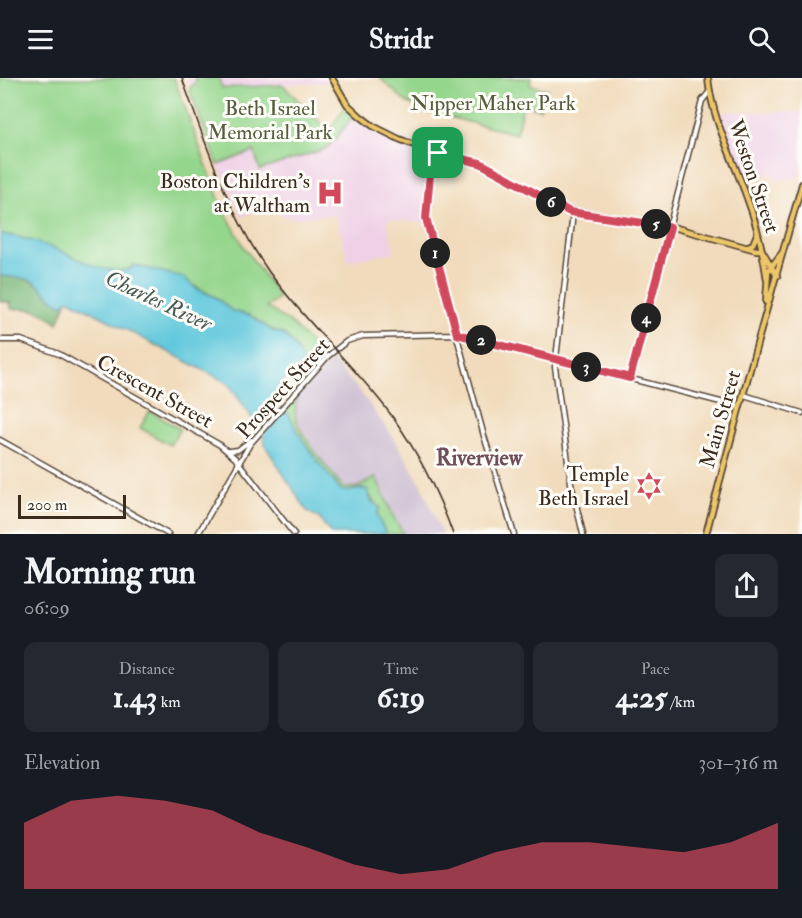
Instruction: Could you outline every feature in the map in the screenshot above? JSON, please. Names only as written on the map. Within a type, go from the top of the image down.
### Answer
[{"type":"main road","points":[[332,78],[347,104],[363,119],[399,139],[432,152],[480,163],[573,213],[670,227],[762,250]]},
{"type":"main road","name":"Weston Street","points":[[708,78],[720,132],[747,198],[762,250],[777,276]]},
{"type":"main road","name":"Main Street","points":[[706,534],[729,442],[802,184]]},
{"type":"main road","points":[[744,247],[753,244],[757,231]]},
{"type":"main road","name":"Main Street","points":[[765,312],[766,280],[770,267],[783,250]]},
{"type":"main road","points":[[770,267],[780,266]]},
{"type":"street","points":[[630,378],[702,103],[710,91]]},
{"type":"street","points":[[432,152],[426,218],[484,436],[514,534]]},
{"type":"street","points":[[573,213],[555,359],[571,483],[584,534]]},
{"type":"street","name":"Prospect Street","points":[[198,534],[256,436],[328,356],[351,339],[372,335],[457,334],[740,407]]},
{"type":"street","name":"Crescent Street","points":[[0,340],[21,340],[59,354],[227,450],[294,534]]},
{"type":"street","points":[[744,395],[802,413]]},
{"type":"street","points":[[227,450],[237,450],[256,436]]},
{"type":"street","points":[[0,440],[168,534]]},
{"type":"shaded area","points":[[187,78],[326,78],[328,82],[191,90]]},
{"type":"shaded area","points":[[724,112],[802,112],[802,166],[798,178],[774,180],[774,174],[744,177],[725,129],[722,117]]},
{"type":"shaded area","name":"Boston Children's at Waltham","points":[[355,113],[373,126],[432,152],[431,156],[426,158],[429,185],[426,223],[387,219],[394,252],[348,261],[336,215],[288,218],[277,213],[268,202],[242,218],[218,165],[254,151],[260,170],[325,149],[331,145]]},
{"type":"shaded area","points":[[331,360],[359,390],[393,437],[421,484],[442,534],[403,534],[384,492],[358,487],[344,488],[324,464],[300,427],[294,409],[297,397]]},
{"type":"green space","points":[[0,78],[174,78],[220,202],[244,247],[279,297],[266,307],[291,323],[322,355],[307,373],[301,367],[301,356],[287,337],[254,318],[232,311],[217,298],[175,275],[134,265],[127,270],[108,271],[37,243],[0,234]]},
{"type":"green space","name":"Beth Israel Memorial Park","points":[[195,78],[219,78],[222,88],[283,85],[329,131],[347,104],[355,113],[335,140],[325,149],[260,170],[254,151],[218,165],[189,89],[196,82]]},
{"type":"green space","name":"Nipper Maher Park","points":[[380,78],[531,78],[530,85],[548,89],[540,109],[523,105],[516,134],[429,112],[406,102]]},
{"type":"green space","points":[[0,276],[29,280],[55,301],[64,305],[66,303],[58,323],[41,312],[31,309],[11,309],[11,303],[0,301]]},
{"type":"green space","points":[[297,397],[295,410],[299,428],[317,455],[344,488],[358,487],[376,477],[403,534],[386,534],[377,515],[380,507],[368,492],[364,489],[343,491],[319,465],[285,409]]},
{"type":"green space","points":[[150,411],[180,429],[170,445],[140,428]]},
{"type":"water","name":"Charles River","points":[[0,234],[40,243],[87,263],[111,270],[129,270],[133,265],[183,277],[196,288],[217,298],[232,311],[249,315],[273,331],[283,334],[301,356],[302,370],[296,378],[289,377],[282,383],[278,393],[281,406],[313,455],[339,488],[343,491],[367,489],[371,501],[380,507],[377,515],[386,534],[331,534],[319,518],[307,511],[266,447],[263,435],[255,422],[228,383],[68,299],[64,305],[59,303],[34,282],[22,278],[0,276]]},
{"type":"pier","points":[[281,403],[286,408],[260,438],[256,431]]},
{"type":"railway","points":[[182,78],[219,178],[254,249],[282,289],[368,386],[404,433],[423,466],[453,534]]},
{"type":"place","name":"Boston Children's at Waltham","points":[[330,193]]},
{"type":"place","name":"Temple Beth Israel","points":[[649,486]]},
{"type":"district","name":"Riverview","points":[[479,457]]},
{"type":"route","points":[[432,152],[438,153],[483,165],[570,212],[670,227],[630,378],[457,334],[426,218],[432,152]]}]
